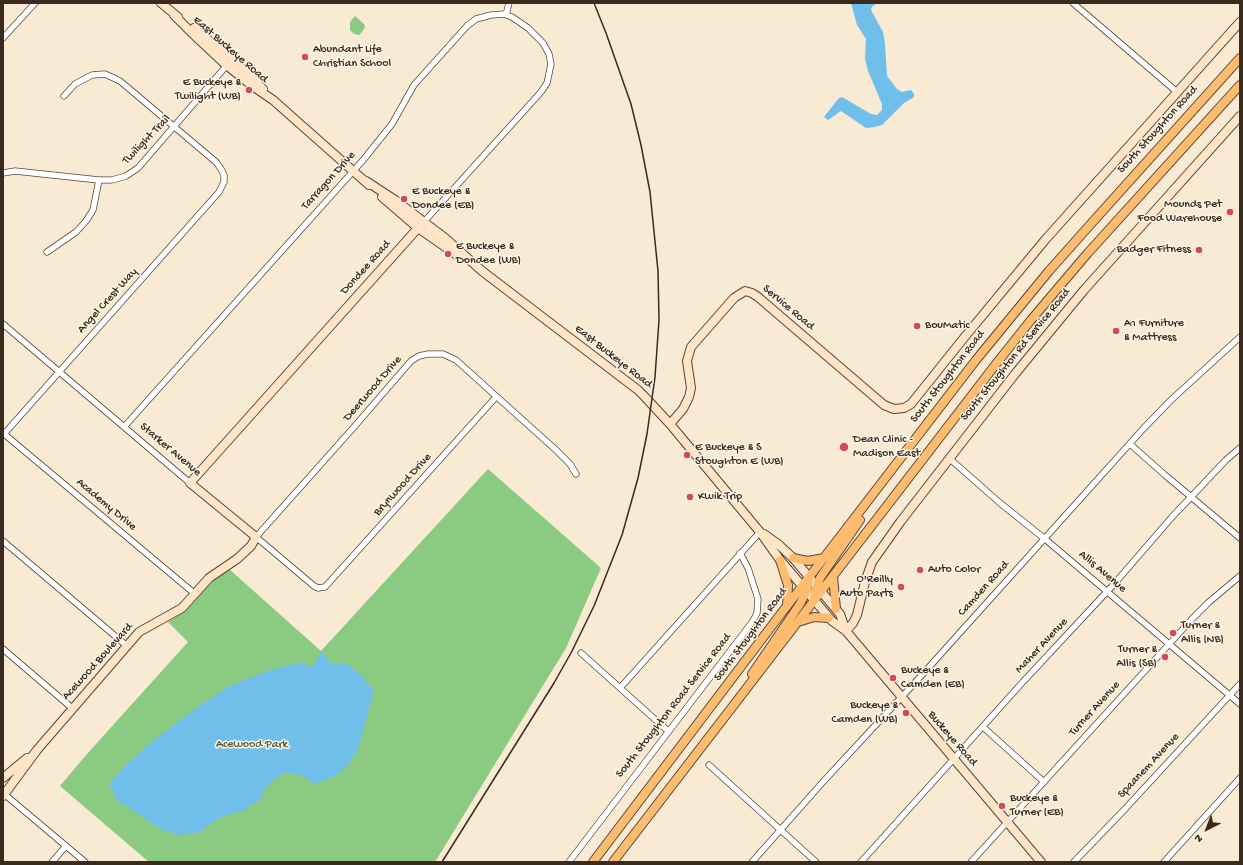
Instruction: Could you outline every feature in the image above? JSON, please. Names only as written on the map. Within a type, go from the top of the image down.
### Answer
[{"type":"main road","name":"South Stoughton Road","points":[[809,578],[976,360],[1049,272],[1240,58]]},
{"type":"main road","points":[[819,589],[833,576],[996,364],[1087,254],[1240,85]]},
{"type":"main road","points":[[613,862],[814,600],[836,553],[900,466],[906,450]]},
{"type":"main road","points":[[793,558],[808,561],[824,558]]},
{"type":"main road","points":[[780,560],[788,585],[787,606]]},
{"type":"main road","points":[[833,576],[836,609]]},
{"type":"main road","points":[[728,713],[759,662],[792,617],[809,578]]},
{"type":"main road","name":"South Stoughton Road","points":[[593,862],[787,606],[804,589]]},
{"type":"main road","points":[[797,623],[814,617],[829,618]]},
{"type":"street","points":[[3,38],[35,3]]},
{"type":"street","name":"East Buckeye Road","points":[[161,3],[191,32],[230,63],[251,85],[273,100],[366,181],[421,225],[638,390],[670,424],[760,532],[780,560],[814,600]]},
{"type":"street","points":[[506,15],[509,3]]},
{"type":"street","points":[[1073,3],[1177,92]]},
{"type":"street","name":"Dondee Road","points":[[190,483],[541,92],[547,83],[551,64],[549,54],[542,43],[528,28],[506,15]]},
{"type":"street","name":"Tarragon Drive","points":[[124,427],[353,170],[392,124],[414,85],[467,26],[476,19],[484,16],[506,15]]},
{"type":"street","name":"South Stoughton Road","points":[[884,405],[891,408],[899,408],[908,406],[916,399],[967,333],[1040,246],[1240,22]]},
{"type":"street","name":"Twilight Trail","points":[[3,173],[15,170],[99,180],[119,178],[130,174],[138,168],[175,127],[230,63]]},
{"type":"street","points":[[64,96],[70,89],[86,77],[95,74],[105,74],[120,81],[175,127]]},
{"type":"street","name":"South Stoughton Rd Service Road","points":[[846,631],[853,623],[857,615],[864,582],[874,558],[900,521],[1015,374],[1084,290],[1240,116]]},
{"type":"street","name":"Angel Crest Way","points":[[4,433],[219,192],[225,180],[221,169],[216,162],[175,127]]},
{"type":"street","points":[[47,252],[76,232],[86,221],[96,202],[99,180]]},
{"type":"street","name":"Service Road","points":[[670,424],[683,409],[689,398],[691,388],[687,361],[691,347],[734,298],[745,291],[758,297],[884,405]]},
{"type":"street","name":"Starker Avenue","points":[[3,324],[314,586],[318,588],[325,587]]},
{"type":"street","name":"Camden Road","points":[[752,862],[817,788],[901,698],[1130,444],[1171,400],[1240,337]]},
{"type":"street","name":"Deerwood Drive","points":[[256,537],[411,361],[415,358],[433,353],[443,354],[452,358],[556,450],[570,464],[576,474]]},
{"type":"street","name":"Brynwood Drive","points":[[325,587],[496,397]]},
{"type":"street","name":"Academy Drive","points":[[4,433],[195,594]]},
{"type":"street","points":[[1130,444],[1240,538]]},
{"type":"street","name":"Maher Avenue","points":[[861,862],[1191,497],[1226,460],[1240,448]]},
{"type":"street","name":"Allis Avenue","points":[[949,458],[1000,503],[1045,539],[1240,704]]},
{"type":"street","points":[[620,688],[760,532]]},
{"type":"street","name":"East Buckeye Road","points":[[760,532],[778,544],[793,558],[819,589]]},
{"type":"street","name":"Acewood Boulevard","points":[[4,794],[37,750],[72,708],[140,632],[182,608],[209,578],[236,559],[251,546],[256,537]]},
{"type":"street","points":[[3,541],[127,646]]},
{"type":"street","name":"South Stoughton Road Service Road","points":[[569,862],[668,731],[737,644],[753,621],[757,613],[758,599],[748,568],[740,553]]},
{"type":"street","name":"Turner Avenue","points":[[971,862],[1185,626],[1203,608],[1240,576]]},
{"type":"street","name":"Buckeye Road","points":[[819,589],[840,614],[846,631]]},
{"type":"street","name":"Buckeye Road","points":[[814,600],[829,618],[846,631],[1041,862]]},
{"type":"street","points":[[3,649],[72,708]]},
{"type":"street","points":[[581,653],[668,731]]},
{"type":"street","name":"Spaanem Avenue","points":[[1074,862],[1240,684]]},
{"type":"street","points":[[983,727],[1044,782]]},
{"type":"street","name":"Acewood Boulevard","points":[[3,778],[37,750]]},
{"type":"street","points":[[709,765],[816,862]]},
{"type":"street","points":[[1164,862],[1240,778]]},
{"type":"street","points":[[4,794],[85,862]]},
{"type":"street","points":[[52,862],[66,846]]},
{"type":"green space","points":[[355,16],[364,24],[365,27],[359,35],[354,34],[350,30],[350,22]]},
{"type":"green space","name":"Acewood Park","points":[[488,469],[601,568],[566,648],[435,862],[149,862],[60,786],[188,642],[168,622],[186,611],[211,583],[222,574],[229,569],[321,651]]},
{"type":"water","points":[[851,3],[879,3],[871,8],[883,32],[887,76],[897,89],[902,92],[911,90],[914,94],[914,97],[904,103],[882,125],[875,127],[866,128],[841,111],[828,120],[824,117],[838,99],[842,97],[871,114],[877,115],[882,110],[882,104],[868,71],[865,59],[866,39],[857,25]]},
{"type":"water","points":[[321,651],[331,664],[347,664],[360,674],[374,690],[359,747],[349,764],[335,776],[315,784],[302,775],[284,772],[265,788],[261,799],[245,810],[219,818],[198,833],[177,835],[161,829],[117,800],[109,784],[127,764],[155,739],[205,702],[228,687],[267,671],[296,663],[314,666]]},
{"type":"railway","points":[[442,862],[554,683],[571,653],[594,606],[622,535],[638,478],[647,434],[655,377],[659,320],[658,271],[650,192],[631,104],[594,3]]},
{"type":"place","name":"Abundant Life Christian School","points":[[305,57]]},
{"type":"place","name":"E Buckeye & Twilight (WB)","points":[[249,90]]},
{"type":"place","name":"E Buckeye & Dondee (EB)","points":[[404,199]]},
{"type":"place","name":"Mounds Pet Food Warehouse","points":[[1230,212]]},
{"type":"place","name":"Badger Fitness","points":[[1199,250]]},
{"type":"place","name":"E Buckeye & Dondee (WB)","points":[[448,254]]},
{"type":"place","name":"BouMatic","points":[[917,326]]},
{"type":"place","name":"A1 Furniture & Mattress","points":[[1116,331]]},
{"type":"place","name":"Dean Clinic - Madison East","points":[[844,447]]},
{"type":"place","name":"E Buckeye & S Stoughton E (WB)","points":[[687,455]]},
{"type":"place","name":"Kwik Trip","points":[[690,497]]},
{"type":"place","name":"Auto Color","points":[[920,570]]},
{"type":"place","name":"O'Reilly Auto Parts","points":[[901,587]]},
{"type":"place","name":"Turner & Allis (NB)","points":[[1173,633]]},
{"type":"place","name":"Turner & Allis (SB)","points":[[1165,657]]},
{"type":"place","name":"Buckeye & Camden (EB)","points":[[893,678]]},
{"type":"place","name":"Buckeye & Camden (WB)","points":[[906,713]]},
{"type":"place","name":"Buckeye & Turner (EB)","points":[[1002,806]]}]
